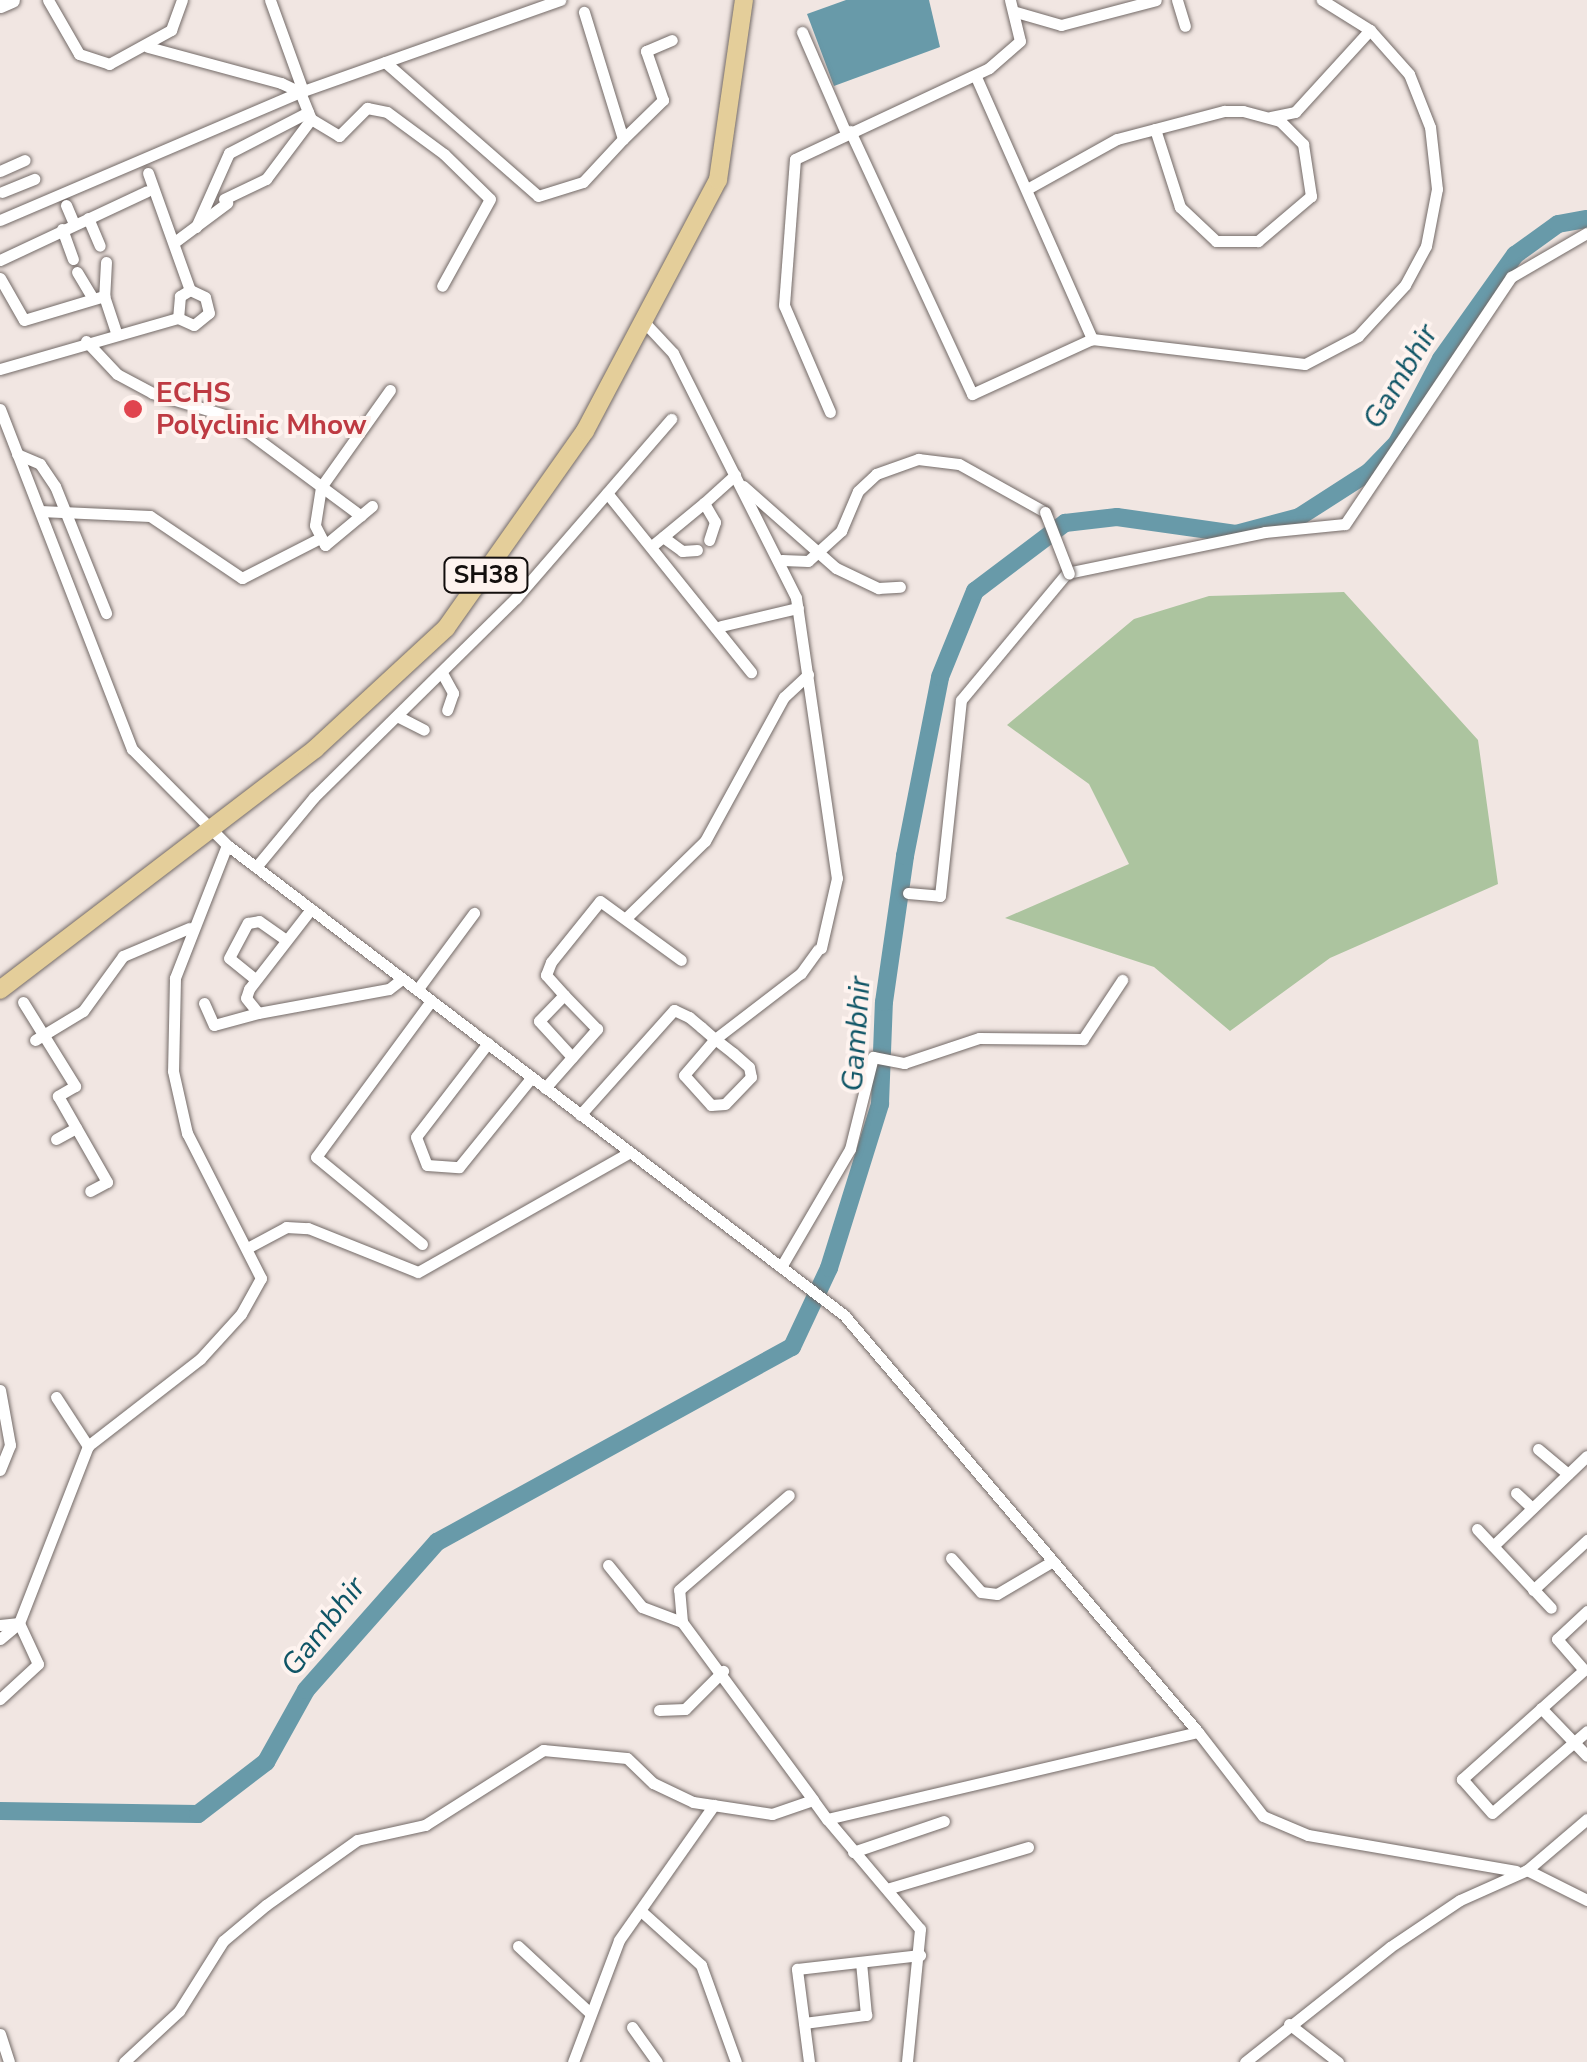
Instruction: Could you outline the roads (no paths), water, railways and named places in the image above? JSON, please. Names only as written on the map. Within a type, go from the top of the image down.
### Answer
[{"type":"main road","name":"SH38","points":[[0,990],[315,749],[446,628],[532,513],[644,323],[718,180],[744,0]]},
{"type":"street","points":[[0,5],[12,0]]},
{"type":"street","points":[[48,0],[79,54],[108,64],[148,47],[178,20],[182,0]]},
{"type":"street","points":[[270,0],[309,115],[339,136],[367,108],[387,112],[490,199],[442,286]]},
{"type":"street","points":[[34,179],[1,190],[5,218],[301,91],[560,0]]},
{"type":"street","points":[[1013,6],[1043,24],[1075,24],[1156,0]]},
{"type":"street","points":[[1177,0],[1185,26]]},
{"type":"street","points":[[802,32],[972,394],[1092,340],[1304,364],[1358,336],[1392,302],[1426,246],[1437,172],[1418,92],[1370,30],[1322,0]]},
{"type":"street","points":[[830,412],[784,304],[788,203],[795,159],[976,77],[1020,42],[1013,6]]},
{"type":"street","points":[[584,12],[623,139]]},
{"type":"street","points":[[1026,189],[1116,139],[1224,112],[1271,117],[1295,112],[1370,30]]},
{"type":"street","points":[[385,62],[538,196],[583,182],[663,100],[646,51],[672,40]]},
{"type":"street","points":[[148,47],[301,91]]},
{"type":"street","points":[[976,77],[1092,340]]},
{"type":"street","points":[[176,241],[226,201],[266,179],[309,115]]},
{"type":"street","points":[[196,228],[229,153],[309,115]]},
{"type":"street","points":[[1155,129],[1189,221],[1216,241],[1244,246],[1285,223],[1310,196],[1303,144],[1271,117]]},
{"type":"street","points":[[0,171],[26,160]]},
{"type":"street","points":[[0,369],[178,318],[194,326],[209,313],[205,297],[190,290],[176,241],[148,173]]},
{"type":"street","points":[[0,260],[147,191]]},
{"type":"street","points":[[66,205],[75,266],[98,297],[116,336]]},
{"type":"street","points":[[88,218],[100,246]]},
{"type":"street","points":[[908,893],[940,896],[961,700],[1067,574],[1265,532],[1345,524],[1511,276],[1587,233]]},
{"type":"street","points":[[98,297],[106,262]]},
{"type":"street","points":[[0,278],[24,320],[98,297]]},
{"type":"street","points":[[178,318],[180,296],[190,290]]},
{"type":"street","points":[[580,1115],[674,1010],[715,1038],[750,1078],[725,1104],[711,1105],[684,1075],[715,1038],[801,973],[819,949],[837,878],[798,608],[782,560],[673,353],[644,323]]},
{"type":"street","points":[[86,342],[118,374],[152,393],[225,414],[321,487],[336,490],[361,516]]},
{"type":"street","points":[[372,506],[325,545],[314,525],[321,487],[390,390]]},
{"type":"street","points":[[0,409],[132,749],[227,846],[844,1315],[933,1413],[1048,1564],[1198,1732],[1263,1816],[1308,1835],[1521,1871],[1587,1900]]},
{"type":"street","points":[[256,867],[442,673],[671,419]]},
{"type":"street","points":[[18,454],[40,464],[66,513],[106,613]]},
{"type":"street","points":[[782,560],[800,566],[817,554],[842,531],[858,492],[876,474],[918,459],[959,464],[1044,512],[1069,574]]},
{"type":"street","points":[[658,541],[737,480]]},
{"type":"street","points":[[737,480],[783,514],[817,554],[878,588],[900,586]]},
{"type":"street","points":[[607,493],[658,541],[751,672]]},
{"type":"street","points":[[704,503],[716,522],[709,540]]},
{"type":"street","points":[[40,511],[150,516],[242,578],[320,538]]},
{"type":"street","points":[[658,541],[682,551],[697,550]]},
{"type":"street","points":[[721,626],[798,608]]},
{"type":"street","points":[[442,673],[453,692],[447,710]]},
{"type":"street","points":[[626,918],[705,841],[784,698],[808,675]]},
{"type":"street","points":[[397,716],[424,730]]},
{"type":"street","points":[[0,1639],[19,1622],[88,1446],[200,1359],[242,1314],[261,1278],[251,1246],[187,1133],[173,1071],[173,995],[189,928],[227,846]]},
{"type":"street","points":[[544,1088],[597,1029],[546,974],[550,962],[600,901],[681,960]]},
{"type":"street","points":[[258,1013],[246,998],[255,979],[310,910]]},
{"type":"street","points":[[417,990],[474,914]]},
{"type":"street","points":[[255,979],[229,958],[248,922],[260,921],[286,940]]},
{"type":"street","points":[[40,1038],[83,1011],[123,956],[189,928]]},
{"type":"street","points":[[204,1003],[214,1026],[258,1013],[390,988],[402,979]]},
{"type":"street","points":[[781,1267],[850,1149],[873,1056],[904,1063],[979,1038],[1082,1038],[1122,980]]},
{"type":"street","points":[[564,996],[540,1021],[572,1057]]},
{"type":"street","points":[[422,1244],[316,1157],[431,1001]]},
{"type":"street","points":[[23,1002],[40,1038],[76,1086],[58,1096],[107,1182],[90,1191]]},
{"type":"street","points":[[488,1044],[416,1138],[427,1165],[459,1166],[530,1078]]},
{"type":"street","points":[[56,1139],[76,1128]]},
{"type":"street","points":[[251,1246],[286,1227],[308,1228],[418,1272],[628,1153]]},
{"type":"street","points":[[0,1390],[10,1445],[0,1470]]},
{"type":"street","points":[[56,1397],[88,1446]]},
{"type":"street","points":[[1538,1449],[1568,1474]]},
{"type":"street","points":[[1493,1546],[1587,1456]]},
{"type":"street","points":[[1516,1492],[1532,1508]]},
{"type":"street","points":[[682,1622],[679,1590],[789,1494]]},
{"type":"street","points":[[1477,1529],[1551,1608]]},
{"type":"street","points":[[1534,1590],[1587,1540]]},
{"type":"street","points":[[951,1558],[981,1592],[997,1594],[1048,1564]]},
{"type":"street","points":[[608,1565],[642,1607],[682,1622],[723,1671],[827,1820],[852,1852],[890,1888],[920,1929],[907,2062]]},
{"type":"street","points":[[1587,1612],[1557,1639],[1586,1669],[1462,1779],[1490,1812],[1587,1732]]},
{"type":"street","points":[[0,1625],[19,1622]]},
{"type":"street","points":[[0,1699],[38,1664],[19,1622]]},
{"type":"street","points":[[659,1710],[685,1709],[723,1671]]},
{"type":"street","points":[[1541,1708],[1587,1756]]},
{"type":"street","points":[[827,1820],[1198,1732]]},
{"type":"street","points":[[124,2062],[179,2011],[223,1941],[266,1905],[357,1840],[425,1825],[543,1750],[627,1758],[653,1783],[714,1805],[772,1814],[813,1800]]},
{"type":"street","points":[[576,2060],[619,1940],[714,1805]]},
{"type":"street","points":[[852,1852],[944,1821]]},
{"type":"street","points":[[1245,2062],[1289,2024],[1460,1900],[1521,1871],[1584,1826]]},
{"type":"street","points":[[890,1888],[1028,1847]]},
{"type":"street","points":[[641,1911],[701,1965],[736,2062]]},
{"type":"street","points":[[518,1946],[590,2013]]},
{"type":"street","points":[[809,2062],[798,1969],[920,1956]]},
{"type":"street","points":[[804,2022],[866,2015],[861,1962]]},
{"type":"street","points":[[1289,2024],[1338,2062]]},
{"type":"street","points":[[632,2028],[656,2062]]},
{"type":"street","points":[[0,2034],[9,2062]]},
{"type":"water","points":[[846,0],[929,0],[940,47],[834,86],[807,14]]},
{"type":"waterway","name":"Gambhir","points":[[0,1811],[198,1814],[266,1762],[306,1690],[437,1542],[792,1347],[829,1268],[880,1104],[884,1002],[905,856],[940,677],[975,591],[1065,523],[1117,517],[1236,534],[1299,517],[1369,472],[1397,443],[1441,359],[1515,255],[1558,224],[1587,219]]},
{"type":"place","name":"ECHS Polyclinic Mhow","points":[[133,409]]}]
